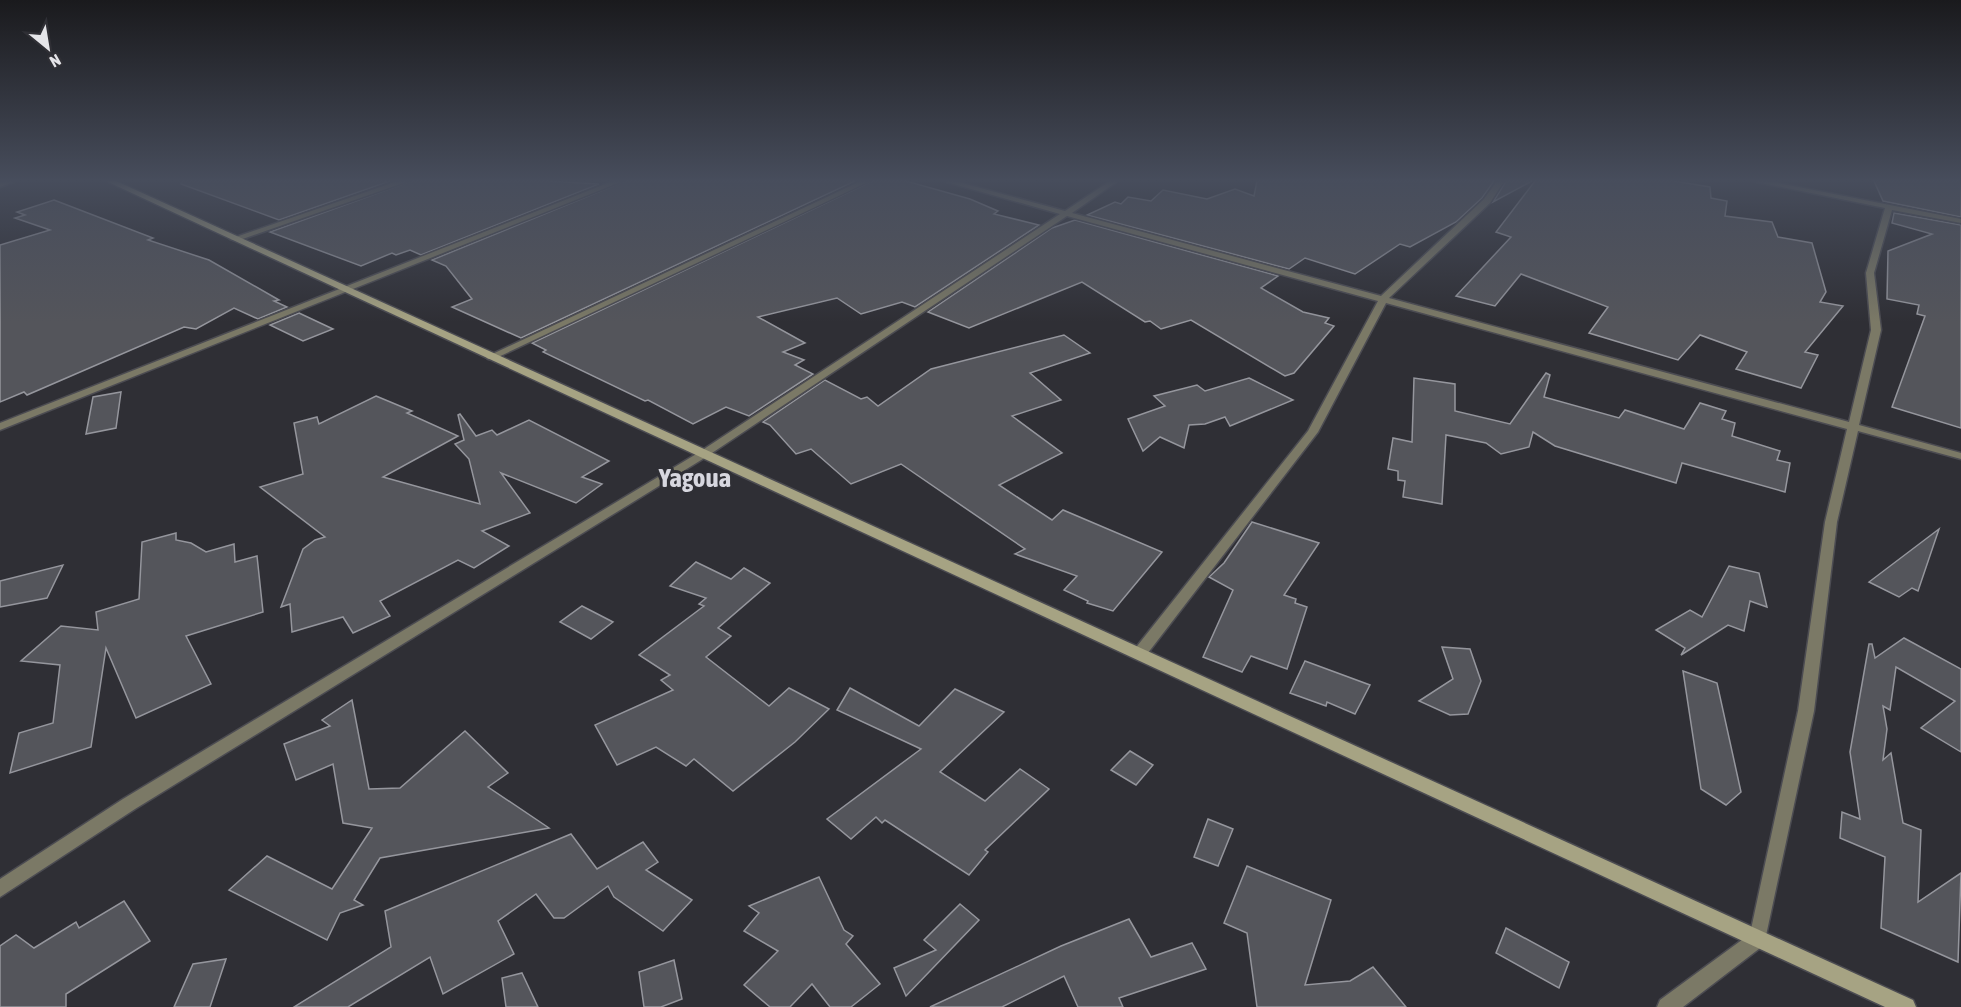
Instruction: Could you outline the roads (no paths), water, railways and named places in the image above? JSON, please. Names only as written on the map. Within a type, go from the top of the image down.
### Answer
[{"type":"street","points":[[210,228],[1906,1007]]},
{"type":"street","points":[[234,239],[267,228]]},
{"type":"street","points":[[0,427],[501,228]]},
{"type":"street","points":[[491,357],[767,228]]},
{"type":"street","points":[[0,889],[129,804],[702,455],[1042,228]]},
{"type":"street","points":[[1125,228],[1853,429],[1961,456]]},
{"type":"street","points":[[1139,654],[1313,432],[1384,298],[1458,228]]},
{"type":"street","points":[[1667,1007],[1758,939],[1806,711],[1831,522],[1876,330],[1870,273],[1883,228]]},
{"type":"district","name":"Yagoua","points":[[695,477]]}]
